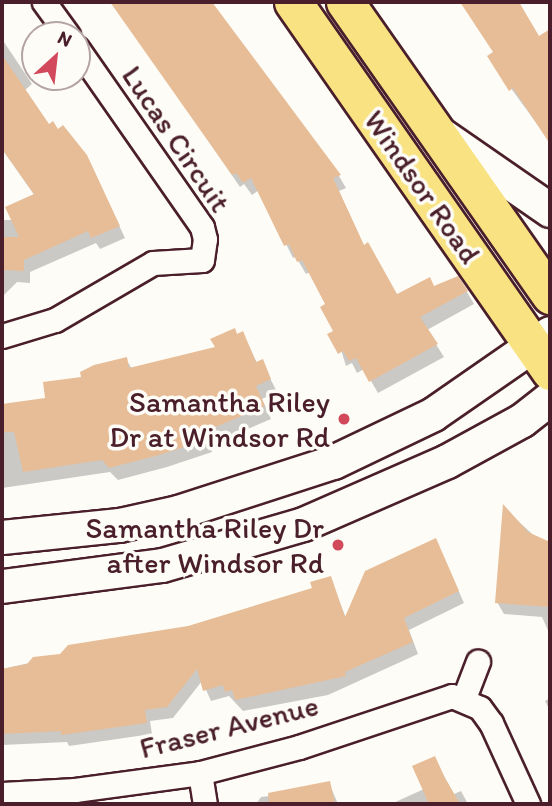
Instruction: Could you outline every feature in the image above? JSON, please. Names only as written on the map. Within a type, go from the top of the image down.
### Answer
[{"type":"main road","name":"Windsor Road","points":[[293,2],[544,350]]},
{"type":"main road","name":"Windsor Road","points":[[345,2],[550,295]]},
{"type":"main road","points":[[435,130],[550,210]]},
{"type":"main road","points":[[2,537],[119,524],[229,499],[286,480],[433,414],[544,350]]},
{"type":"main road","points":[[2,586],[162,565],[303,524],[447,461],[522,420],[550,398]]},
{"type":"street","points":[[44,2],[58,21]]},
{"type":"street","name":"Lucas Circuit","points":[[2,337],[55,320],[153,263],[202,260],[205,239],[202,228],[91,68]]},
{"type":"street","points":[[478,662],[464,698],[480,708],[491,723],[528,804]]},
{"type":"street","name":"Fraser Avenue","points":[[2,794],[75,790],[200,772],[299,747],[437,699],[464,698]]},
{"type":"street","points":[[200,772],[205,804]]},
{"type":"building","points":[[110,2],[212,2],[341,175],[333,178],[364,245],[368,242],[397,294],[430,277],[434,286],[458,276],[468,291],[420,317],[438,344],[369,382],[356,358],[349,361],[343,351],[338,354],[327,334],[333,331],[320,307],[325,304],[302,260],[297,262],[289,244],[284,246],[251,178],[243,183],[236,173],[232,175]]},
{"type":"building","points":[[460,2],[519,2],[539,36],[550,29],[550,144],[513,88],[509,91],[487,56],[493,52]]},
{"type":"building","points":[[2,55],[21,83],[21,91],[27,91],[49,124],[53,121],[58,129],[63,125],[87,155],[120,226],[91,238],[88,231],[24,260],[24,271],[2,270],[2,237],[19,237],[5,207],[34,194],[2,149]]},
{"type":"building","points":[[235,328],[237,334],[243,331],[256,362],[263,359],[271,379],[256,386],[265,406],[204,432],[206,440],[159,455],[109,468],[102,460],[23,472],[14,432],[2,432],[2,404],[45,398],[43,382],[81,377],[80,372],[94,365],[127,357],[129,368],[215,347],[210,339]]},
{"type":"building","points":[[503,504],[528,532],[550,542],[550,607],[495,603]]},
{"type":"building","points":[[436,538],[459,591],[404,618],[413,642],[345,672],[346,676],[235,700],[232,690],[225,692],[223,685],[203,691],[197,669],[167,707],[145,710],[147,723],[61,735],[61,731],[2,734],[2,669],[27,664],[33,657],[60,654],[68,645],[188,626],[312,588],[310,582],[331,576],[345,617],[365,571]]},
{"type":"building","points":[[435,756],[460,804],[429,804],[412,766]]},
{"type":"building","points":[[330,781],[335,804],[269,804],[268,793]]},
{"type":"place","name":"Samantha Riley Dr at Windsor Rd","points":[[344,419]]},
{"type":"place","name":"Samantha Riley Dr after Windsor Rd","points":[[338,545]]}]
